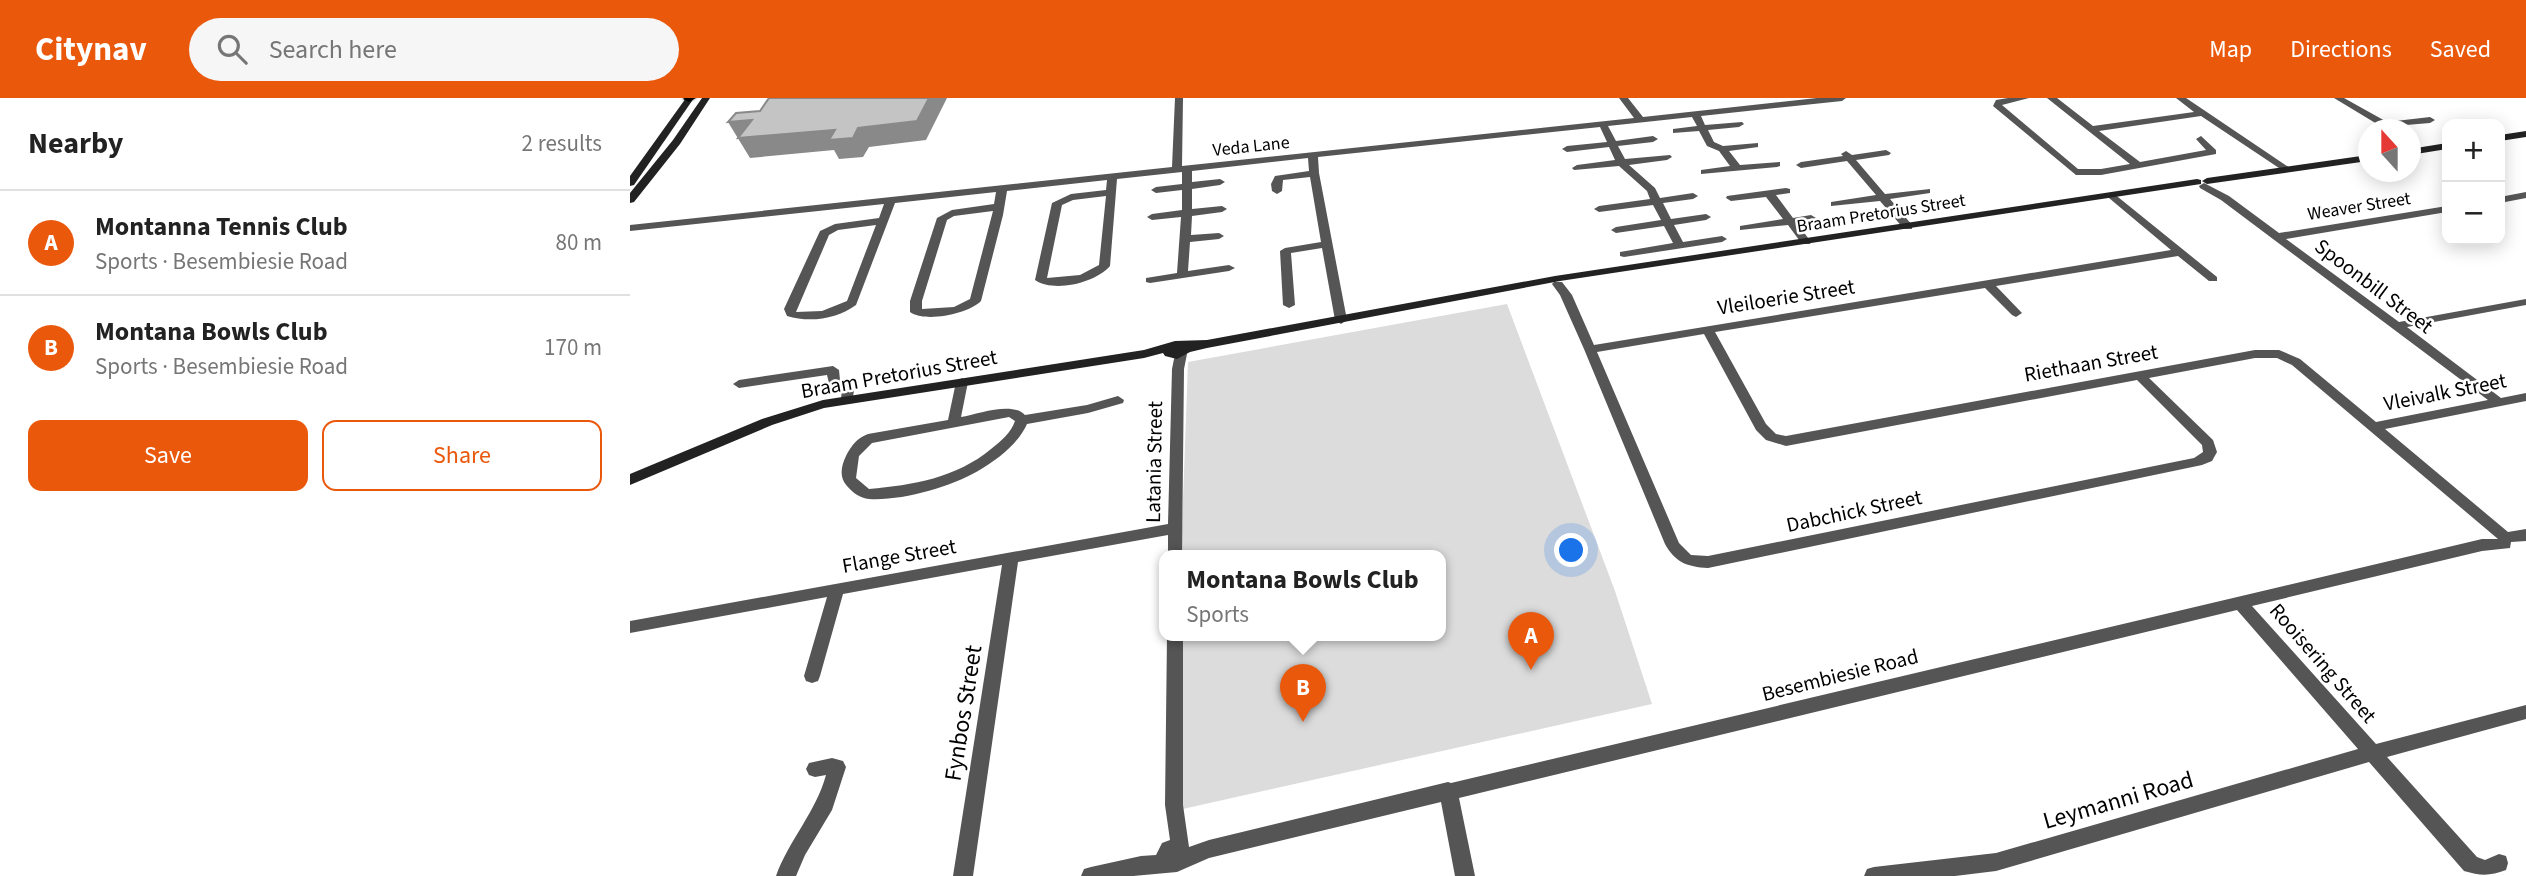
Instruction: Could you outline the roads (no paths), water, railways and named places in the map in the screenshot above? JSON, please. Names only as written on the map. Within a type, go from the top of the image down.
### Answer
[{"type":"street","points":[[630,183],[690,98]]},
{"type":"street","points":[[630,200],[677,142],[706,98]]},
{"type":"street","points":[[1179,98],[1182,169],[1187,186],[1182,275]]},
{"type":"street","name":"Veda Lane","points":[[630,226],[1696,115],[1777,102],[1842,98]]},
{"type":"street","points":[[2025,98],[1999,102],[1997,106],[2070,169],[2087,173],[2214,152],[2201,139]]},
{"type":"street","points":[[2051,98],[2137,165]]},
{"type":"street","points":[[2180,98],[2288,170]]},
{"type":"street","points":[[2338,98],[2385,125],[2430,120]]},
{"type":"street","points":[[1624,100],[1641,120]]},
{"type":"street","points":[[1624,100],[1623,109],[1629,121]]},
{"type":"street","points":[[2091,129],[2203,113]]},
{"type":"street","points":[[1696,115],[1710,144],[1722,149],[1737,168]]},
{"type":"street","points":[[1603,124],[1621,162],[1649,187],[1680,246]]},
{"type":"street","points":[[1676,131],[1739,124]]},
{"type":"street","points":[[2505,137],[2526,134]]},
{"type":"street","points":[[1566,149],[1653,139]]},
{"type":"street","points":[[1722,149],[1755,145]]},
{"type":"street","points":[[2421,150],[2442,147]]},
{"type":"street","points":[[1801,165],[1848,156],[1886,153]]},
{"type":"street","points":[[1313,155],[1341,320]]},
{"type":"street","points":[[1848,156],[1908,227]]},
{"type":"street","points":[[1577,169],[1667,157]]},
{"type":"street","name":"Braam Pretorius Street","points":[[630,480],[778,418],[847,399],[1144,354],[1177,353],[1207,344],[1535,284],[1561,283],[1582,276],[2358,160]]},
{"type":"street","points":[[1704,172],[1777,164]]},
{"type":"street","points":[[1277,191],[1279,178],[1314,173]]},
{"type":"street","points":[[1111,192],[1071,197],[1057,203],[1041,280],[1082,277],[1102,270],[1111,192],[1112,176]]},
{"type":"street","points":[[1156,190],[1220,182]]},
{"type":"street","name":"Spoonbill Street","points":[[2207,183],[2500,403]]},
{"type":"street","points":[[999,207],[952,213],[942,218],[916,301],[916,312],[957,309],[973,303],[999,207],[1002,187]]},
{"type":"street","points":[[1731,198],[1786,191]]},
{"type":"street","points":[[1835,204],[1926,191]]},
{"type":"street","points":[[1769,193],[1806,242]]},
{"type":"street","points":[[2505,199],[2526,195]]},
{"type":"street","points":[[1599,209],[1693,196]]},
{"type":"street","points":[[2113,196],[2213,279]]},
{"type":"street","points":[[882,221],[835,227],[824,233],[790,309],[791,314],[805,316],[831,312],[845,309],[852,303],[891,200]]},
{"type":"street","points":[[1152,217],[1222,209]]},
{"type":"street","name":"Weaver Street","points":[[2276,237],[2442,210]]},
{"type":"street","points":[[1616,230],[1706,217]]},
{"type":"street","points":[[1744,228],[1794,226],[1811,218]]},
{"type":"street","points":[[1185,239],[1219,236]]},
{"type":"street","points":[[1624,254],[1722,239]]},
{"type":"street","points":[[1289,305],[1285,251],[1328,244]]},
{"type":"street","name":"Vleiloerie Street","points":[[1590,349],[2180,252]]},
{"type":"street","points":[[1150,280],[1229,268]]},
{"type":"street","name":"Dabchick Street","points":[[1561,283],[1671,544],[1680,557],[1693,562],[1708,562],[1818,540],[2207,458],[2210,452],[2208,443],[2140,376]]},
{"type":"street","points":[[1988,284],[2016,313]]},
{"type":"street","points":[[2395,326],[2526,302]]},
{"type":"street","name":"Riethaan Street","points":[[1707,330],[1761,426],[1771,437],[1786,441],[2255,354],[2279,354],[2296,362],[2506,539]]},
{"type":"street","name":"Latania Street","points":[[1175,550],[1177,353]]},
{"type":"street","points":[[739,384],[833,370],[834,384],[849,385],[847,399]]},
{"type":"street","points":[[954,422],[962,382]]},
{"type":"street","name":"Vleivalk Street","points":[[2372,427],[2526,397]]},
{"type":"street","points":[[1022,420],[1088,409],[1118,400]]},
{"type":"street","points":[[1009,413],[1017,414],[1022,420],[1015,434],[995,453],[973,468],[942,482],[868,494],[860,491],[849,480],[848,470],[856,448],[868,439],[1009,413]]},
{"type":"street","name":"Flange Street","points":[[630,627],[1175,528]]},
{"type":"street","name":"Besembiesie Road","points":[[1091,876],[1141,865],[1174,854],[1209,849],[2506,539]]},
{"type":"street","name":"Fynbos Street","points":[[963,876],[1011,557]]},
{"type":"street","points":[[812,676],[837,588]]},
{"type":"street","name":"Rooisering Street","points":[[2239,603],[2471,864],[2485,869],[2499,863]]},
{"type":"street","points":[[1174,854],[1175,641]]},
{"type":"street","name":"Leymanni Road","points":[[1874,876],[1996,862],[2372,753],[2526,712]]},
{"type":"street","points":[[786,876],[803,837],[823,809],[836,768],[832,766],[815,769]]},
{"type":"street","points":[[1448,790],[1465,876]]},
{"type":"place","name":"Montanna Tennis Club","points":[[1531,670]]},
{"type":"place","name":"Montana Bowls Club","points":[[1303,722]]}]
